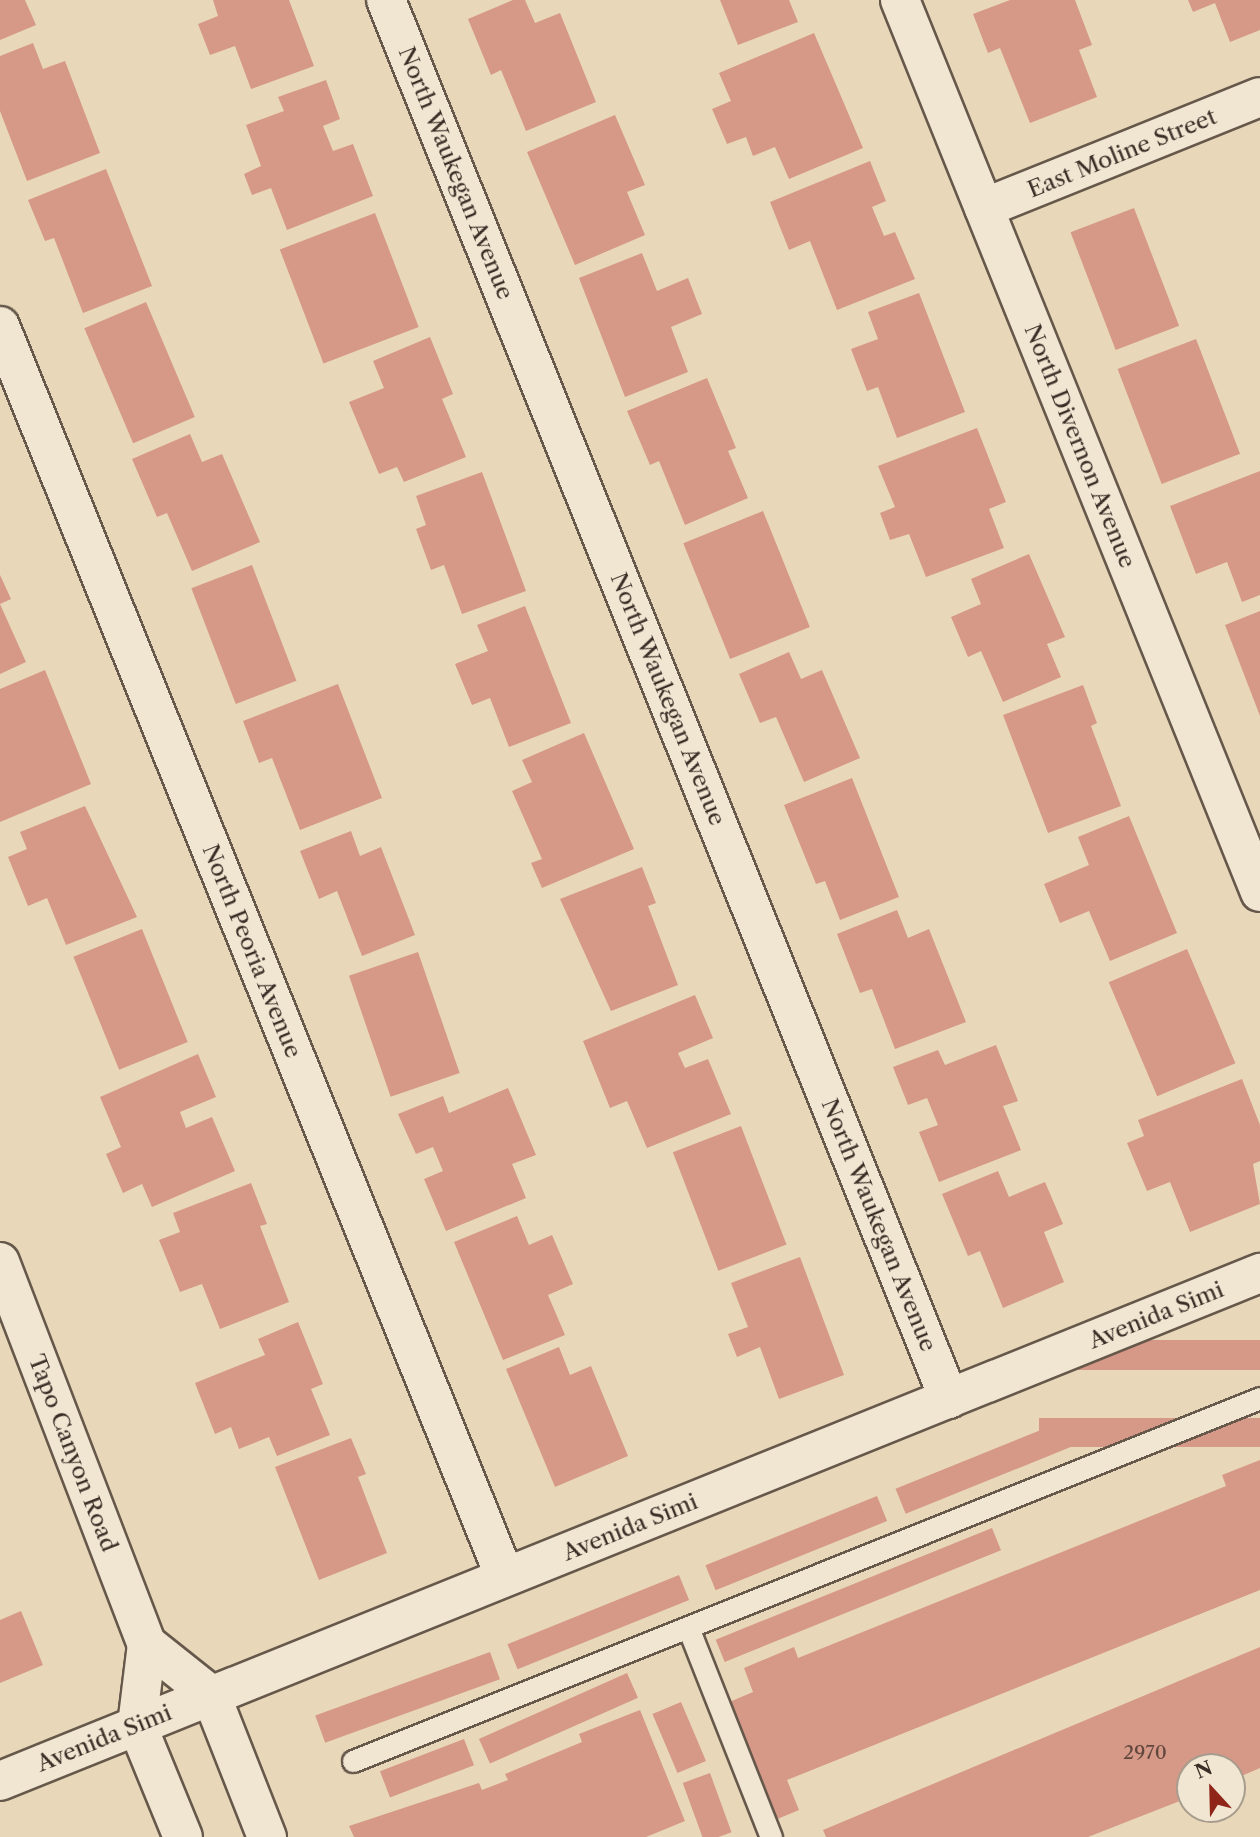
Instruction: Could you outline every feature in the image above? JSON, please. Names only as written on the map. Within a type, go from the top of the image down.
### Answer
[{"type":"street","name":"North Waukegan Avenue","points":[[386,0],[949,1398]]},
{"type":"street","name":"North Divernon Avenue","points":[[900,0],[1260,892]]},
{"type":"street","name":"East Moline Street","points":[[984,208],[1260,97]]},
{"type":"street","name":"North Peoria Avenue","points":[[0,326],[505,1577]]},
{"type":"street","name":"Tapo Canyon Road","points":[[0,1262],[146,1644],[137,1725],[183,1837]]},
{"type":"street","name":"Avenida Simi","points":[[0,1781],[1260,1273]]},
{"type":"street","points":[[146,1644],[211,1695],[267,1837]]},
{"type":"lane","points":[[353,1762],[688,1630],[1260,1398]]},
{"type":"lane","points":[[688,1630],[771,1837]]},
{"type":"building","points":[[0,0],[25,0],[36,25],[0,40]]},
{"type":"building","points":[[213,0],[289,0],[314,66],[251,89],[235,46],[210,55],[198,24],[218,16]]},
{"type":"building","points":[[513,0],[525,0],[535,23],[560,13],[596,102],[526,131],[501,70],[491,75],[468,19]]},
{"type":"building","points":[[720,0],[789,0],[798,22],[738,45]]},
{"type":"building","points":[[1010,0],[1075,0],[1092,45],[1079,50],[1097,97],[1030,123],[1000,48],[988,53],[973,14]]},
{"type":"building","points":[[1188,0],[1260,0],[1260,30],[1230,42],[1215,3],[1193,12]]},
{"type":"building","points":[[814,33],[863,148],[789,179],[775,147],[753,156],[746,137],[727,144],[712,109],[731,101],[719,73]]},
{"type":"building","points":[[33,43],[43,69],[65,61],[100,153],[27,181],[0,111],[0,56]]},
{"type":"building","points":[[326,80],[340,119],[323,126],[333,151],[353,144],[373,196],[287,230],[271,188],[252,195],[244,174],[261,166],[246,125],[284,111],[278,97]]},
{"type":"building","points":[[615,115],[645,185],[627,192],[645,235],[575,265],[527,152]]},
{"type":"building","points":[[870,161],[886,201],[872,207],[884,236],[895,232],[915,279],[837,310],[810,241],[789,250],[770,202]]},
{"type":"building","points":[[106,169],[152,286],[83,313],[54,238],[45,241],[28,200]]},
{"type":"building","points":[[1134,208],[1179,326],[1116,350],[1071,232]]},
{"type":"building","points":[[375,213],[419,327],[323,363],[280,250]]},
{"type":"building","points":[[642,253],[657,291],[688,278],[702,314],[671,327],[688,372],[625,397],[579,278]]},
{"type":"building","points":[[919,293],[965,412],[897,438],[878,387],[867,391],[851,349],[878,339],[868,312]]},
{"type":"building","points":[[146,302],[195,417],[133,443],[84,328]]},
{"type":"building","points":[[430,337],[453,394],[442,399],[466,457],[404,482],[397,467],[379,474],[349,402],[384,388],[373,361]]},
{"type":"building","points":[[1196,339],[1240,454],[1162,484],[1118,369]]},
{"type":"building","points":[[707,378],[736,448],[728,451],[748,498],[685,525],[659,461],[650,465],[627,411]]},
{"type":"building","points":[[977,428],[1006,502],[989,509],[1004,548],[926,577],[909,534],[890,540],[880,513],[895,507],[878,466]]},
{"type":"building","points":[[190,434],[202,462],[222,454],[260,542],[192,571],[167,513],[157,517],[132,459]]},
{"type":"building","points":[[1260,471],[1260,595],[1242,602],[1227,562],[1196,574],[1170,506]]},
{"type":"building","points":[[482,472],[526,591],[462,614],[444,565],[431,570],[416,529],[426,525],[416,496]]},
{"type":"building","points":[[763,511],[810,627],[730,659],[683,543]]},
{"type":"building","points":[[1029,554],[1065,637],[1047,644],[1061,677],[1003,702],[981,651],[968,657],[951,617],[981,604],[971,579]]},
{"type":"building","points":[[252,565],[296,681],[236,704],[191,588]]},
{"type":"building","points":[[0,575],[11,599],[0,604]]},
{"type":"building","points":[[0,604],[26,662],[0,674]]},
{"type":"building","points":[[525,606],[571,723],[509,747],[490,698],[472,705],[455,664],[488,651],[477,625]]},
{"type":"building","points":[[1260,611],[1260,716],[1225,625]]},
{"type":"building","points":[[789,652],[801,679],[822,670],[860,758],[804,782],[776,717],[760,723],[739,674]]},
{"type":"building","points":[[45,670],[91,784],[0,822],[0,689]]},
{"type":"building","points":[[338,684],[382,798],[300,830],[272,758],[259,763],[243,721]]},
{"type":"building","points":[[1083,685],[1097,723],[1091,726],[1121,806],[1048,833],[1003,715]]},
{"type":"building","points":[[584,733],[634,849],[542,888],[531,863],[542,859],[512,791],[532,782],[522,760]]},
{"type":"building","points":[[852,778],[899,897],[840,920],[825,881],[816,884],[784,805]]},
{"type":"building","points":[[85,806],[137,917],[66,945],[47,898],[28,906],[8,857],[27,849],[20,832]]},
{"type":"building","points":[[1129,816],[1177,933],[1110,961],[1089,911],[1060,923],[1044,884],[1089,865],[1078,837]]},
{"type":"building","points":[[351,831],[360,856],[381,847],[415,935],[362,956],[337,891],[319,899],[300,851]]},
{"type":"building","points":[[642,867],[656,903],[648,906],[678,985],[611,1011],[560,899]]},
{"type":"building","points":[[897,910],[908,938],[929,929],[966,1022],[895,1049],[872,989],[860,993],[837,934]]},
{"type":"building","points":[[142,929],[188,1042],[119,1070],[73,957]]},
{"type":"building","points":[[1187,949],[1235,1063],[1157,1096],[1109,982]]},
{"type":"building","points":[[418,952],[460,1073],[391,1097],[349,976]]},
{"type":"building","points":[[695,995],[713,1038],[678,1053],[685,1068],[708,1059],[731,1114],[647,1148],[627,1101],[610,1108],[583,1041]]},
{"type":"building","points":[[996,1045],[1018,1101],[1003,1106],[1021,1150],[939,1182],[919,1132],[938,1125],[927,1098],[908,1105],[893,1067],[938,1050],[945,1065]]},
{"type":"building","points":[[198,1054],[216,1097],[180,1112],[186,1128],[212,1117],[235,1171],[152,1207],[142,1184],[123,1193],[106,1154],[121,1147],[100,1097]]},
{"type":"building","points":[[1242,1079],[1260,1125],[1260,1161],[1253,1164],[1260,1204],[1190,1232],[1170,1182],[1147,1191],[1127,1143],[1144,1136],[1138,1120]]},
{"type":"building","points":[[508,1088],[536,1155],[512,1164],[526,1198],[446,1231],[424,1179],[443,1171],[433,1147],[416,1154],[398,1114],[443,1096],[449,1113]]},
{"type":"building","points":[[741,1126],[787,1245],[718,1271],[673,1152]]},
{"type":"building","points":[[998,1171],[1009,1197],[1045,1182],[1063,1224],[1044,1232],[1064,1282],[1003,1308],[980,1251],[968,1256],[942,1194]]},
{"type":"building","points":[[251,1183],[267,1224],[260,1226],[289,1302],[220,1329],[202,1284],[180,1292],[159,1240],[180,1232],[173,1213]]},
{"type":"building","points":[[517,1216],[529,1245],[552,1235],[573,1284],[548,1295],[565,1335],[503,1360],[454,1242]]},
{"type":"building","points":[[800,1257],[844,1375],[779,1399],[760,1347],[737,1357],[728,1334],[748,1327],[731,1283]]},
{"type":"building","points":[[298,1322],[323,1384],[311,1389],[330,1435],[277,1456],[269,1437],[239,1449],[231,1427],[215,1434],[195,1383],[265,1355],[258,1339]]},
{"type":"building","points":[[1073,1340],[1260,1340],[1260,1370],[1073,1370]]},
{"type":"building","points":[[559,1347],[570,1375],[591,1366],[628,1456],[555,1487],[506,1369]]},
{"type":"building","points":[[1039,1418],[1260,1418],[1260,1447],[1039,1447]]},
{"type":"building","points":[[1068,1419],[1078,1444],[906,1514],[896,1489]]},
{"type":"building","points":[[351,1438],[366,1474],[358,1477],[387,1553],[319,1580],[275,1467]]},
{"type":"building","points":[[1260,1460],[1260,1590],[787,1780],[799,1810],[775,1820],[727,1703],[753,1692],[744,1668],[794,1647],[798,1658],[1226,1486],[1222,1475]]},
{"type":"building","points":[[877,1496],[887,1521],[716,1590],[705,1565]]},
{"type":"building","points":[[992,1528],[1001,1550],[725,1662],[716,1640]]},
{"type":"building","points":[[679,1575],[689,1600],[518,1669],[507,1644]]},
{"type":"building","points":[[21,1611],[43,1665],[0,1683],[0,1620]]},
{"type":"building","points":[[1260,1647],[1260,1768],[1246,1774],[1246,1753],[1176,1753],[1176,1802],[1088,1837],[826,1837],[823,1830]]},
{"type":"building","points":[[490,1652],[500,1679],[325,1743],[315,1716]]},
{"type":"building","points":[[627,1673],[638,1698],[490,1764],[479,1739]]},
{"type":"building","points":[[681,1702],[706,1761],[677,1773],[652,1714]]},
{"type":"building","points":[[640,1710],[685,1821],[646,1837],[354,1837],[349,1826],[479,1783],[482,1790],[508,1780],[505,1774],[582,1742],[579,1734]]},
{"type":"building","points":[[464,1739],[474,1765],[390,1797],[380,1771]]},
{"type":"building","points":[[710,1773],[732,1832],[718,1837],[702,1837],[683,1783]]}]
